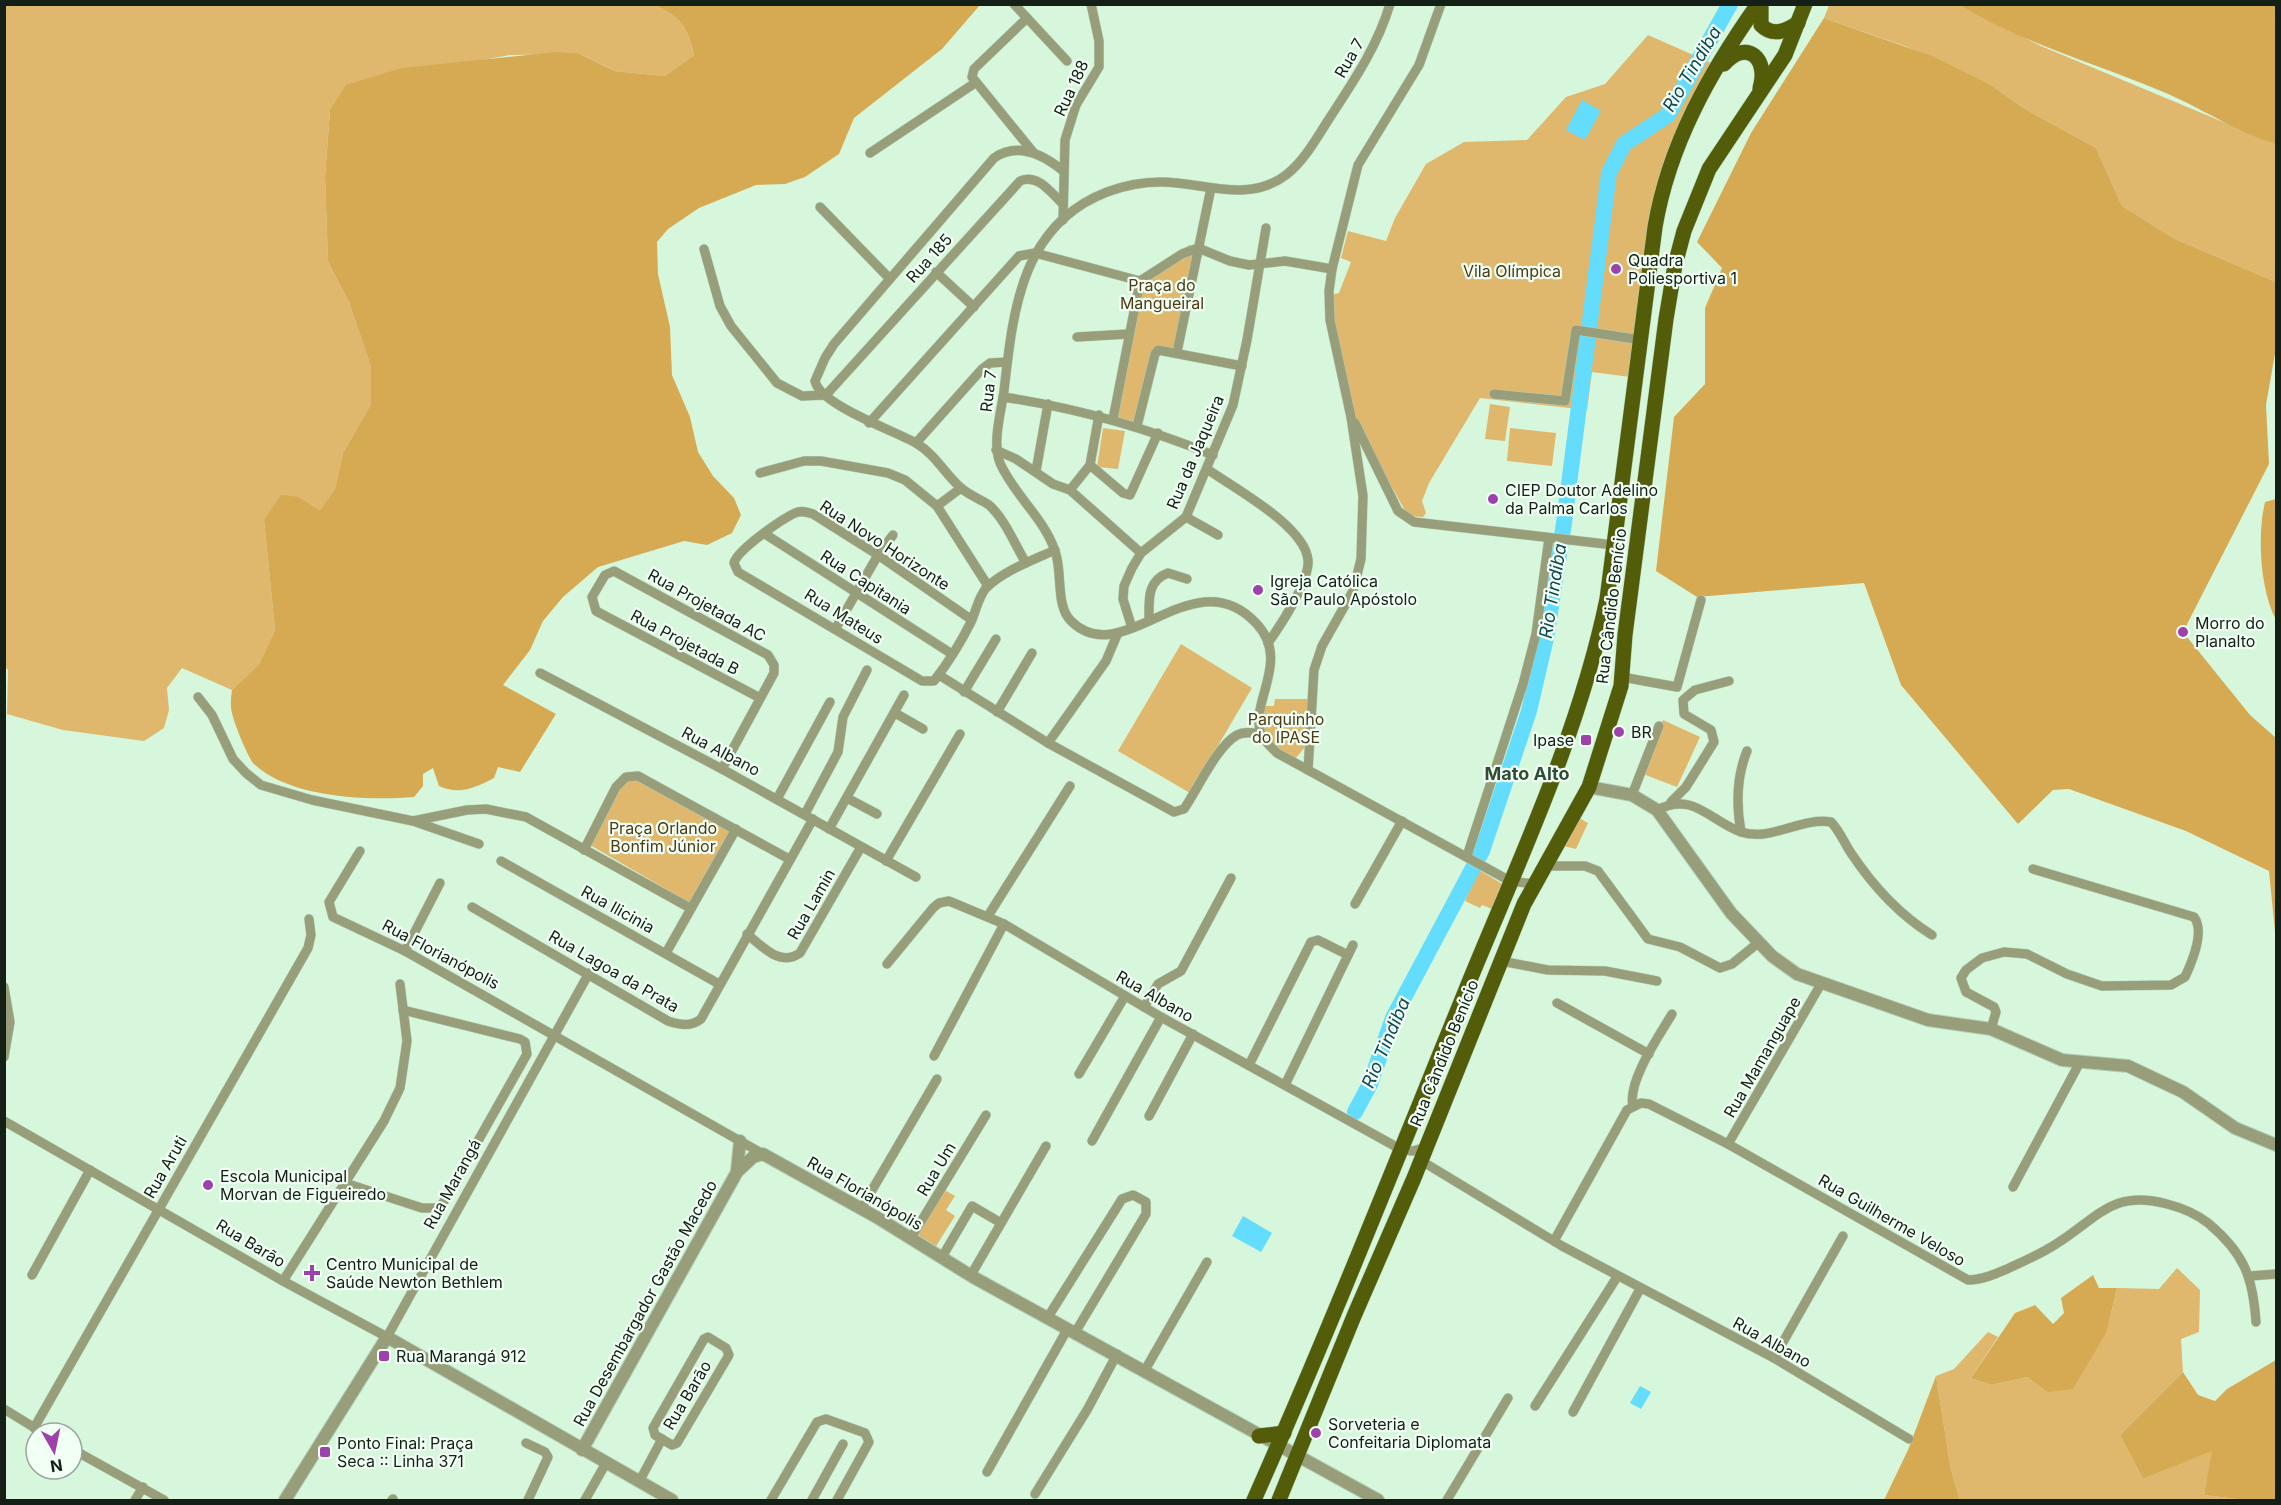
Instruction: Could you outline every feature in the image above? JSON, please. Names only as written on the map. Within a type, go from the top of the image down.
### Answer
[{"type":"main road","points":[[1759,4],[1761,26],[1766,30],[1778,33],[1798,23]]},
{"type":"main road","name":"Rua Cândido Benício","points":[[1254,1500],[1402,1150],[1510,881],[1544,804],[1599,641],[1614,545],[1655,226],[1664,182],[1685,124],[1710,80],[1759,4]]},
{"type":"main road","name":"Rua Cândido Benício","points":[[1279,1500],[1501,961],[1535,884],[1589,787],[1618,698],[1622,677],[1637,532],[1675,266],[1690,211],[1709,169],[1785,55],[1805,4]]},
{"type":"main road","points":[[1710,80],[1732,55],[1749,52],[1760,61],[1763,70],[1759,91]]},
{"type":"main road","points":[[1259,1436],[1281,1439]]},
{"type":"street","points":[[1014,4],[1067,62]]},
{"type":"street","name":"Rua 188","points":[[1063,220],[1062,170],[1071,116],[1099,67],[1099,41],[1091,4]]},
{"type":"street","name":"Rua 7","points":[[996,450],[1018,297],[1035,253],[1048,235],[1063,220],[1108,191],[1161,182],[1236,191],[1254,190],[1279,179],[1299,163],[1362,68],[1378,38],[1390,4]]},
{"type":"street","points":[[1308,770],[1313,673],[1322,646],[1353,591],[1361,559],[1362,496],[1350,413],[1330,320],[1329,291],[1332,269],[1358,165],[1419,65],[1441,4]]},
{"type":"street","points":[[1027,18],[974,69],[972,77],[1033,152],[1062,170]]},
{"type":"street","points":[[870,153],[975,83]]},
{"type":"street","points":[[1026,563],[990,506],[961,488],[951,474],[916,443],[869,423],[818,388],[815,381],[825,358],[890,278],[994,158],[1007,150],[1033,152]]},
{"type":"street","name":"Rua 185","points":[[826,394],[1020,181],[1027,178],[1037,180],[1063,204]]},
{"type":"street","points":[[1177,352],[1211,188]]},
{"type":"street","points":[[820,207],[890,278]]},
{"type":"street","name":"Rua da Jaqueira","points":[[1132,628],[1123,599],[1124,586],[1141,553],[1186,517],[1233,405],[1266,228]]},
{"type":"street","points":[[1113,419],[1140,280],[1182,254],[1198,248],[1230,261],[1261,264],[1285,261],[1332,269]]},
{"type":"street","points":[[704,249],[720,306],[731,326],[777,383],[794,394],[807,396],[826,394]]},
{"type":"street","points":[[869,423],[1019,256],[1035,253],[1140,280]]},
{"type":"street","points":[[936,272],[974,307]]},
{"type":"street","points":[[1494,394],[1565,401],[1575,331],[1641,339]]},
{"type":"street","points":[[1077,337],[1128,334]]},
{"type":"street","points":[[1137,426],[1155,354],[1162,350],[1242,366]]},
{"type":"street","points":[[916,443],[982,369],[990,363],[1007,362]]},
{"type":"street","points":[[1003,397],[1099,415],[1158,433],[1213,455]]},
{"type":"street","points":[[1036,471],[1048,404]]},
{"type":"street","points":[[1350,413],[1398,511],[1406,518],[1414,522],[1614,545]]},
{"type":"street","points":[[1070,490],[1090,465],[1099,415]]},
{"type":"street","points":[[1090,465],[1123,493],[1130,495],[1158,433]]},
{"type":"street","points":[[996,450],[1036,471],[1053,484],[1070,490],[1141,553]]},
{"type":"street","points":[[996,450],[1004,470],[1042,523],[1055,550],[1064,608],[1069,620],[1080,628],[1102,636],[1117,635],[1149,619],[1192,603],[1211,601],[1241,610],[1258,624],[1268,643],[1271,657],[1262,706],[1261,734],[1277,753],[1510,881],[1524,885],[1535,884]]},
{"type":"street","points":[[760,473],[813,461],[888,473],[905,480],[937,506],[988,586]]},
{"type":"street","points":[[1207,470],[1289,528],[1305,548],[1308,562],[1305,576],[1268,643]]},
{"type":"street","points":[[937,506],[961,488]]},
{"type":"street","name":"Rua Novo Horizonte","points":[[738,572],[735,567],[735,558],[796,512],[804,511],[813,514],[878,555],[972,620]]},
{"type":"street","points":[[1186,517],[1218,535]]},
{"type":"street","name":"Rua Capitania","points":[[765,534],[952,654]]},
{"type":"street","points":[[836,628],[878,555],[893,535]]},
{"type":"street","points":[[1474,860],[1526,676],[1557,539]]},
{"type":"street","points":[[937,678],[972,620],[978,602],[988,586],[1026,563],[1055,550]]},
{"type":"street","name":"Rua Projetada AC","points":[[596,611],[591,597],[605,575],[614,572],[768,655],[774,665],[774,672],[760,698]]},
{"type":"street","name":"Rua Mateus","points":[[738,572],[922,681],[937,678],[964,692],[1174,812],[1184,809],[1227,745],[1236,736],[1247,732],[1261,734]]},
{"type":"street","points":[[1149,619],[1148,595],[1155,581],[1168,573],[1187,579]]},
{"type":"street","points":[[1622,677],[1677,687],[1701,600]]},
{"type":"street","name":"Rua Projetada B","points":[[596,611],[760,698]]},
{"type":"street","points":[[1048,742],[1106,661],[1117,635]]},
{"type":"street","points":[[964,692],[996,639]]},
{"type":"street","points":[[997,712],[1032,653]]},
{"type":"street","name":"Rua Lagoa da Prata","points":[[471,907],[678,1024],[695,1023],[701,1019],[809,817],[838,753],[843,717],[867,670]]},
{"type":"street","name":"Rua Albano","points":[[540,673],[722,769],[916,877]]},
{"type":"street","points":[[1657,810],[1671,802],[1686,787],[1714,742],[1711,730],[1687,718],[1683,710],[1683,700],[1695,690],[1730,681]]},
{"type":"street","points":[[830,829],[904,695]]},
{"type":"street","points":[[198,697],[212,715],[233,759],[261,785],[312,800],[413,821],[479,844]]},
{"type":"street","points":[[722,769],[760,698]]},
{"type":"street","points":[[777,799],[830,702]]},
{"type":"street","points":[[895,713],[923,729]]},
{"type":"street","points":[[1632,795],[1659,726]]},
{"type":"street","points":[[886,861],[960,734]]},
{"type":"street","points":[[1741,832],[1737,794],[1739,770],[1747,751]]},
{"type":"street","points":[[584,850],[616,787],[622,780],[632,776],[646,779],[789,858]]},
{"type":"street","points":[[988,916],[1070,786]]},
{"type":"street","points":[[1589,787],[1632,795],[1657,810],[1704,878],[1758,944],[1797,974],[1928,1020],[1991,1029],[2048,1056],[2080,1062],[2128,1066],[2183,1092],[2235,1128],[2277,1145]]},
{"type":"street","points":[[846,798],[877,814]]},
{"type":"street","points":[[1671,802],[1696,807],[1741,832],[1760,834],[1804,822],[1831,822],[1863,872],[1883,895],[1912,922],[1932,935]]},
{"type":"street","points":[[413,821],[467,810],[506,812],[526,817],[690,908]]},
{"type":"street","points":[[1355,904],[1402,821]]},
{"type":"street","points":[[666,952],[736,829]]},
{"type":"street","name":"Rua Lamin","points":[[747,934],[781,958],[794,957],[800,953],[861,847]]},
{"type":"street","name":"Rua Florianópolis","points":[[360,851],[329,902],[333,917],[405,951],[861,1209],[971,1275],[1117,1354],[1259,1436]]},
{"type":"street","name":"Rua Ilicinia","points":[[501,861],[720,984]]},
{"type":"street","points":[[1545,866],[1585,866],[1598,871],[1648,939],[1693,952],[1720,968],[1732,964],[1758,944]]},
{"type":"street","points":[[1991,1029],[1996,1012],[1994,1007],[1966,992],[1962,986],[1961,978],[1966,970],[1982,958],[2016,951],[2102,986],[2171,985],[2185,977],[2194,950],[2198,929],[2194,917],[2033,869]]},
{"type":"street","points":[[1144,1007],[1158,984],[1181,971],[1231,878]]},
{"type":"street","points":[[405,951],[440,883]]},
{"type":"street","name":"Rua Albano","points":[[887,964],[939,903],[949,901],[1004,924],[1161,1017],[1402,1150]]},
{"type":"street","name":"Rua Aruti","points":[[44,1421],[159,1208],[308,948],[311,935],[309,919]]},
{"type":"street","points":[[934,1056],[1004,924]]},
{"type":"street","points":[[1249,1065],[1311,942],[1318,940],[1348,955]]},
{"type":"street","points":[[1285,1085],[1353,945]]},
{"type":"street","points":[[1501,961],[1548,970],[1605,971],[1657,981]]},
{"type":"street","name":"Rua Marangá","points":[[285,1500],[387,1336],[589,973]]},
{"type":"street","points":[[283,1281],[384,1120],[400,1088],[407,1041],[400,984]]},
{"type":"street","name":"Rua Mamanguape","points":[[1728,1144],[1821,984]]},
{"type":"street","points":[[4,987],[10,1022],[4,1057]]},
{"type":"street","points":[[1079,1074],[1125,996]]},
{"type":"street","points":[[1557,1003],[1649,1054]]},
{"type":"street","points":[[345,1183],[422,1208],[437,1208],[443,1203],[508,1083],[527,1054],[525,1042],[520,1039],[404,1010]]},
{"type":"street","points":[[1554,1241],[1627,1110],[1633,1106],[1632,1093],[1649,1054],[1672,1014]]},
{"type":"street","points":[[1092,1141],[1161,1017]]},
{"type":"street","points":[[1149,1116],[1193,1034]]},
{"type":"street","points":[[2013,1187],[2080,1062]]},
{"type":"street","points":[[861,1209],[937,1079]]},
{"type":"street","name":"Rua Guilherme Veloso","points":[[1633,1106],[1649,1104],[1728,1144],[1968,1280],[1977,1280],[1996,1274],[2036,1256],[2098,1213],[2131,1199],[2156,1201],[2195,1213],[2218,1231],[2239,1255],[2250,1276],[2256,1322]]},
{"type":"street","name":"Rua Um","points":[[911,1238],[986,1115]]},
{"type":"street","name":"Rua Barão","points":[[4,1121],[283,1281],[387,1336],[672,1500]]},
{"type":"street","name":"Rua Desembargador Gastão Macedo","points":[[737,1172],[740,1141]]},
{"type":"street","points":[[971,1275],[1046,1146]]},
{"type":"street","points":[[1402,1150],[1423,1154]]},
{"type":"street","name":"Rua Desembargador Gastão Macedo","points":[[582,1450],[737,1172],[753,1157],[763,1154]]},
{"type":"street","name":"Rua Albano","points":[[1423,1154],[1554,1241],[1617,1277],[1774,1358],[1909,1440]]},
{"type":"street","points":[[32,1275],[90,1170]]},
{"type":"street","points":[[987,1472],[1072,1329],[1147,1212],[1146,1202],[1132,1195],[1122,1200],[1048,1317]]},
{"type":"street","points":[[942,1257],[972,1206],[1001,1223]]},
{"type":"street","points":[[1774,1358],[1843,1236]]},
{"type":"street","points":[[1145,1370],[1207,1262]]},
{"type":"street","points":[[2250,1276],[2277,1274]]},
{"type":"street","points":[[1535,1407],[1617,1277]]},
{"type":"street","points":[[1573,1412],[1640,1289]]},
{"type":"street","name":"Rua Barão","points":[[704,1338],[711,1338],[726,1348],[729,1355],[677,1443],[672,1445],[662,1439],[654,1433],[653,1428],[704,1338]]},
{"type":"street","points":[[1035,1494],[1088,1410],[1117,1354]]},
{"type":"street","points":[[1447,1500],[1508,1398]]},
{"type":"street","points":[[4,1410],[24,1421]]},
{"type":"street","points":[[771,1500],[817,1422],[826,1419],[865,1433],[869,1442],[837,1500]]},
{"type":"street","name":"Rua Barão","points":[[639,1482],[662,1439]]},
{"type":"street","points":[[1281,1439],[1298,1456],[1378,1500]]},
{"type":"street","points":[[526,1443],[545,1452],[548,1458],[528,1500]]},
{"type":"street","points":[[812,1500],[843,1444]]},
{"type":"street","points":[[84,1455],[164,1500]]},
{"type":"street","points":[[585,1500],[606,1463]]},
{"type":"street","points":[[135,1500],[143,1487]]},
{"type":"green space","points":[[4,5],[655,5],[671,14],[682,24],[689,37],[694,55],[665,76],[614,71],[580,54],[510,55],[471,62],[330,110],[325,177],[328,262],[349,302],[371,367],[371,404],[343,453],[335,489],[320,512],[299,497],[264,520],[275,630],[259,664],[232,690],[182,668],[167,688],[169,710],[164,728],[144,741],[63,730],[7,714],[8,670],[4,665]]},
{"type":"green space","points":[[1829,5],[1960,5],[2041,46],[2276,144],[2276,282],[2175,239],[2122,206],[2096,148],[2025,109],[1991,85],[1907,47],[1824,18]]},
{"type":"green space","name":"Vila Olímpica","points":[[1648,35],[1716,65],[1682,128],[1630,377],[1592,372],[1587,410],[1480,398],[1429,483],[1422,501],[1426,513],[1423,517],[1408,516],[1350,412],[1329,296],[1339,293],[1351,262],[1341,258],[1348,231],[1386,241],[1395,218],[1426,164],[1464,142],[1527,140],[1566,97],[1605,84]]},
{"type":"green space","name":"Praça do Mangueiral","points":[[1189,245],[1198,248],[1177,352],[1156,347],[1138,423],[1113,416],[1139,278]]},
{"type":"green space","points":[[1490,404],[1510,407],[1505,441],[1485,439]]},
{"type":"green space","points":[[1103,428],[1125,431],[1118,469],[1097,467]]},
{"type":"green space","points":[[1510,428],[1556,433],[1552,466],[1507,461]]},
{"type":"green space","points":[[1181,644],[1252,688],[1190,793],[1118,751]]},
{"type":"green space","name":"Parquinho do IPASE","points":[[1275,699],[1312,699],[1306,746],[1295,759],[1274,751],[1260,724],[1262,706],[1274,706]]},
{"type":"green space","points":[[1663,720],[1700,737],[1677,787],[1643,774]]},
{"type":"green space","name":"Praça Orlando Bonfim Júnior","points":[[634,772],[736,829],[692,904],[590,845],[621,784]]},
{"type":"green space","points":[[1579,818],[1588,823],[1576,849],[1564,846]]},
{"type":"green space","points":[[1479,870],[1504,885],[1492,909],[1482,905],[1480,908],[1465,901]]},
{"type":"green space","points":[[943,1189],[955,1196],[946,1210],[955,1216],[933,1251],[914,1239]]},
{"type":"green space","points":[[2177,1268],[2200,1290],[2199,1332],[2181,1339],[2183,1372],[2120,1435],[2143,1479],[2213,1450],[2204,1495],[2245,1500],[1960,1500],[1951,1470],[1936,1376],[1954,1369],[1988,1332],[1998,1337],[1971,1378],[1991,1385],[2027,1377],[2047,1392],[2107,1331],[2117,1288],[2159,1289]]},
{"type":"shaded area","points":[[655,5],[980,5],[942,49],[854,118],[839,154],[805,177],[785,184],[756,185],[699,208],[668,229],[657,242],[658,274],[670,327],[672,375],[690,417],[698,452],[713,476],[734,498],[741,515],[732,533],[707,545],[684,541],[598,567],[563,597],[543,621],[530,650],[503,685],[556,714],[520,772],[498,767],[494,778],[474,787],[454,790],[439,786],[433,768],[423,774],[423,786],[414,797],[395,798],[330,795],[288,784],[269,775],[254,764],[248,755],[235,724],[231,704],[232,690],[259,664],[275,630],[264,520],[281,495],[299,497],[320,511],[335,489],[343,453],[371,404],[371,367],[349,302],[328,262],[325,177],[330,110],[346,85],[402,68],[557,52],[580,54],[614,71],[665,76],[694,55],[689,37],[682,24],[671,14]]},
{"type":"shaded area","points":[[1960,5],[2276,5],[2276,144],[2247,133],[2161,91],[2008,31]]},
{"type":"shaded area","points":[[1824,18],[1934,57],[1991,85],[2025,109],[2096,148],[2122,206],[2175,239],[2276,282],[2276,348],[2266,405],[2269,464],[2183,632],[2250,715],[2276,738],[2276,942],[2269,871],[2186,831],[2069,789],[2053,790],[2018,824],[1901,685],[1864,583],[1697,597],[1656,571],[1674,417],[1705,384],[1705,308],[1722,268],[1697,242],[1751,133]]},
{"type":"shaded area","points":[[2276,499],[2276,620],[2266,594],[2263,578],[2261,530],[2265,502]]},
{"type":"shaded area","points":[[2093,1275],[2099,1288],[2117,1288],[2107,1331],[2073,1389],[2047,1392],[2027,1377],[1991,1385],[1971,1378],[2015,1313],[2035,1305],[2053,1324],[2064,1313],[2061,1298]]},
{"type":"shaded area","points":[[2276,1360],[2276,1500],[2245,1500],[2204,1495],[2212,1451],[2143,1479],[2120,1435],[2183,1372],[2198,1395],[2215,1401],[2227,1389]]},
{"type":"shaded area","points":[[1936,1376],[1951,1470],[1960,1500],[1884,1500],[1908,1450]]},
{"type":"water","points":[[1582,100],[1601,111],[1585,140],[1566,130]]},
{"type":"water","points":[[1243,1216],[1272,1233],[1261,1252],[1232,1236]]},
{"type":"water","points":[[1640,1386],[1651,1392],[1641,1409],[1630,1403]]},
{"type":"waterway","name":"Rio Tindiba","points":[[1355,1112],[1370,1084],[1393,1018],[1482,851],[1529,711],[1546,638],[1564,523],[1609,173],[1624,144],[1668,115],[1730,4]]},
{"type":"place","name":"Quadra Poliesportiva 1","points":[[1616,269]]},
{"type":"place","name":"CIEP Doutor Adelino da Palma Carlos","points":[[1493,499]]},
{"type":"place","name":"Igreja Católica São Paulo Apóstolo","points":[[1258,590]]},
{"type":"place","name":"Morro do Planalto","points":[[2183,632]]},
{"type":"place","name":"BR","points":[[1619,732]]},
{"type":"place","name":"Ipase","points":[[1586,740]]},
{"type":"place","name":"Escola Municipal Morvan de Figueiredo","points":[[208,1185]]},
{"type":"place","name":"Centro Municipal de Saúde Newton Bethlem","points":[[312,1273]]},
{"type":"place","name":"Rua Marangá 912","points":[[384,1356]]},
{"type":"place","name":"Sorveteria e Confeitaria Diplomata","points":[[1316,1433]]},
{"type":"place","name":"Ponto Final: Praça Seca :: Linha 371","points":[[325,1452]]},
{"type":"district","name":"Mato Alto","points":[[1527,774]]}]
